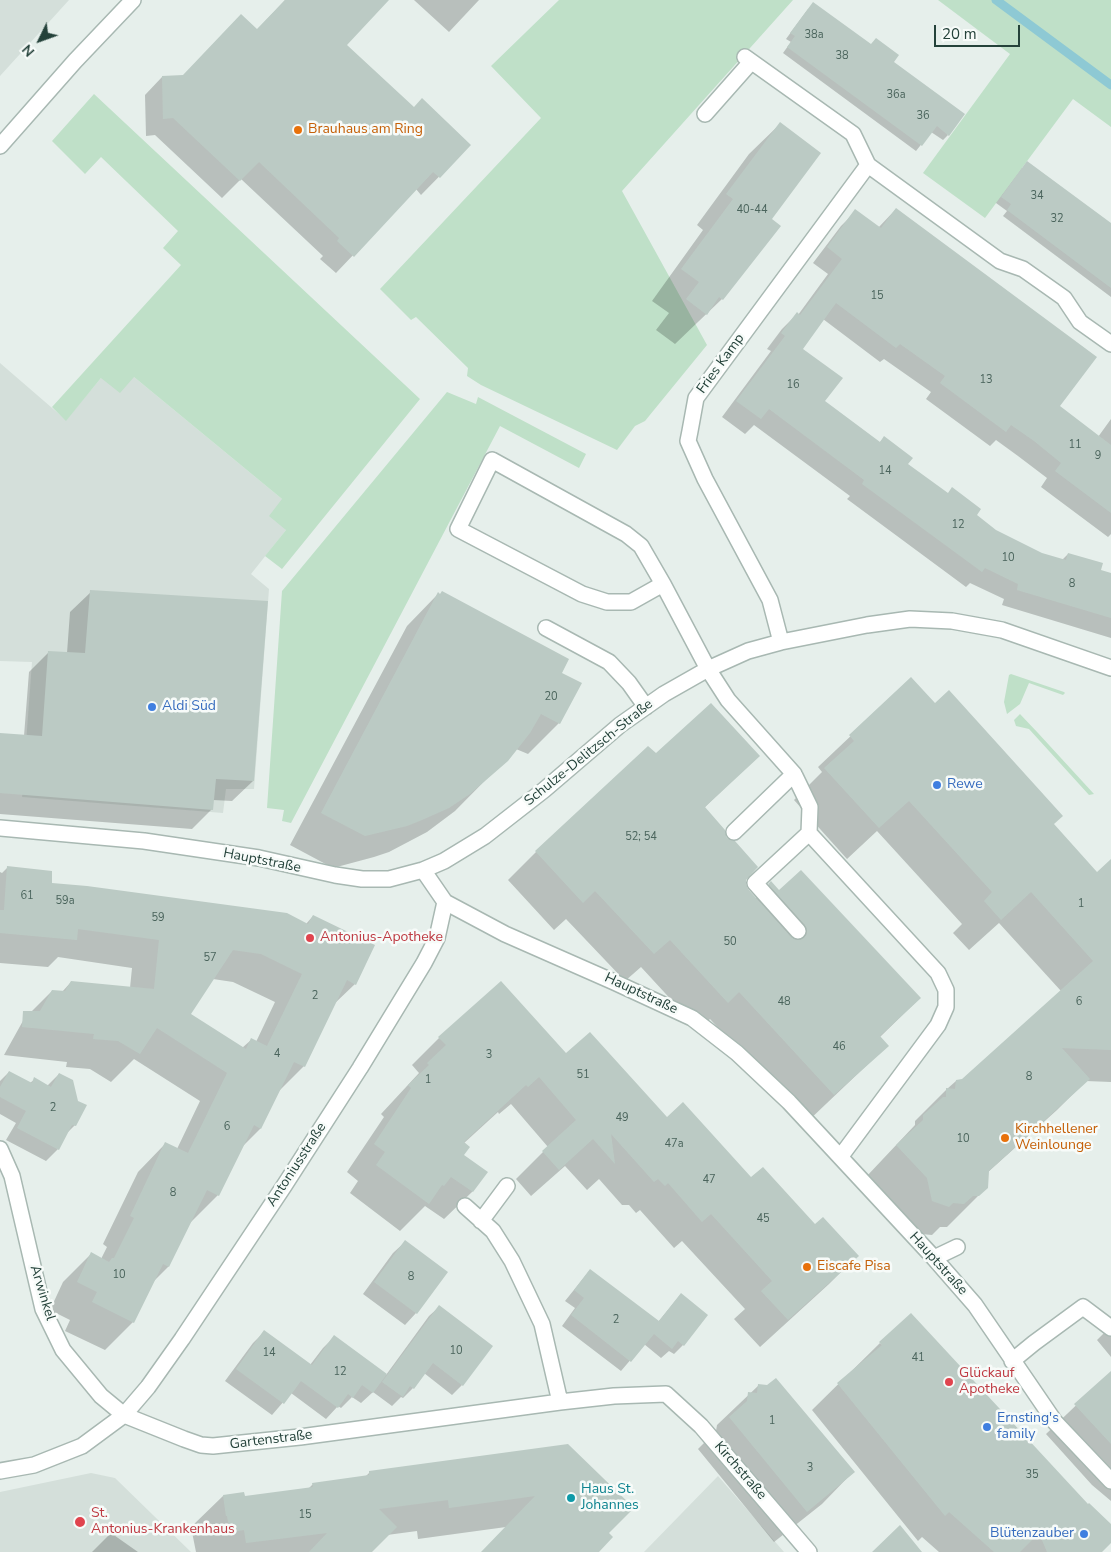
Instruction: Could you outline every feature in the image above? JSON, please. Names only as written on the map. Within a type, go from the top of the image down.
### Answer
[{"type":"street","points":[[0,146],[75,60],[132,0]]},
{"type":"street","points":[[705,114],[748,59],[852,134],[868,166],[1000,261],[1023,269],[1064,298],[1080,322],[1111,344]]},
{"type":"street","name":"Fries Kamp","points":[[781,642],[770,600],[705,479],[688,441],[696,398],[868,166]]},
{"type":"street","points":[[663,584],[631,602],[607,602],[582,594],[458,529],[492,460],[626,534],[641,546],[663,584],[708,669],[728,700],[794,774],[810,807],[809,833],[938,973],[946,990],[946,1007],[938,1025],[841,1156]]},
{"type":"street","name":"Schulze-Delitzsch-Straße","points":[[423,870],[444,861],[485,836],[544,790],[620,725],[646,706],[708,669],[748,651],[781,642],[867,625],[910,619],[952,621],[1002,630],[1111,668]]},
{"type":"street","points":[[546,628],[609,662],[629,683],[646,706]]},
{"type":"street","points":[[734,832],[794,774]]},
{"type":"street","name":"Hauptstraße","points":[[0,828],[144,841],[259,858],[335,876],[362,880],[389,879],[423,870],[445,902],[505,934],[692,1018],[737,1053],[789,1102],[934,1258],[974,1305],[1055,1422],[1111,1482]]},
{"type":"street","points":[[798,931],[754,884],[809,833]]},
{"type":"street","name":"Antoniusstraße","points":[[124,1415],[148,1388],[182,1339],[360,1068],[424,963],[437,938],[445,902]]},
{"type":"street","name":"Arwinkel","points":[[0,1150],[12,1176],[43,1309],[63,1350],[101,1396],[124,1415]]},
{"type":"street","points":[[482,1220],[507,1186]]},
{"type":"street","points":[[465,1206],[482,1220],[512,1261],[542,1324],[560,1402]]},
{"type":"street","points":[[934,1258],[957,1247]]},
{"type":"street","points":[[1012,1361],[1034,1343],[1089,1305],[1111,1328]]},
{"type":"street","name":"Gartenstraße","points":[[124,1415],[184,1440],[213,1446],[300,1437],[560,1402],[614,1396],[666,1394]]},
{"type":"street","name":"Kirchstraße","points":[[666,1394],[701,1426],[809,1552]]},
{"type":"street","points":[[0,1471],[34,1465],[82,1446],[124,1415]]},
{"type":"shaded area","points":[[0,0],[69,0],[0,76]]},
{"type":"shaded area","points":[[0,363],[66,420],[101,378],[134,377],[282,499],[286,530],[251,574],[269,589],[254,789],[226,789],[223,813],[22,797],[32,662],[0,661]]},
{"type":"shaded area","name":"St. Antonius-Krankenhaus","points":[[91,1473],[115,1478],[191,1552],[0,1552],[0,1492]]},
{"type":"shaded area","points":[[718,1476],[784,1552],[644,1552]]},
{"type":"green space","points":[[559,0],[793,0],[622,191],[707,345],[645,421],[635,426],[617,450],[481,385],[467,376],[468,368],[416,317],[411,320],[380,289],[541,118],[491,66]]},
{"type":"green space","points":[[938,0],[1111,0],[1111,127],[1073,99],[985,218],[923,173],[1010,54]]},
{"type":"green space","points":[[94,94],[420,399],[282,569],[265,556],[286,530],[269,516],[282,499],[134,377],[120,393],[101,378],[66,421],[52,407],[181,265],[163,248],[178,231],[101,157],[85,174],[52,141]]},
{"type":"green space","points":[[447,392],[476,404],[478,397],[586,454],[579,468],[500,426],[291,823],[282,821],[284,810],[267,808],[282,591]]},
{"type":"green space","points":[[1011,674],[1065,693],[1063,695],[1029,683],[1020,704],[1007,714],[1004,702],[1009,675]]},
{"type":"green space","points":[[1020,714],[1094,794],[1089,795],[1029,729],[1016,726],[1014,720]]},
{"type":"building","name":"Brauhaus am Ring","points":[[285,0],[389,0],[347,45],[414,107],[422,98],[471,145],[440,178],[433,172],[354,257],[337,241],[339,238],[259,162],[240,181],[173,118],[163,119],[162,76],[183,75],[241,14],[257,29]]},
{"type":"building","points":[[813,2],[871,44],[876,38],[899,55],[894,62],[965,114],[949,136],[937,126],[922,146],[787,47],[795,36],[790,33]]},
{"type":"building","points":[[780,122],[821,153],[772,219],[781,226],[723,300],[719,297],[707,315],[686,299],[699,282],[681,269],[733,199],[726,194]]},
{"type":"building","points":[[1027,161],[1111,223],[1111,288],[1007,210],[1011,204],[1001,197]]},
{"type":"building","points":[[896,208],[1097,357],[1060,406],[1111,445],[1111,513],[1055,471],[1061,463],[1034,441],[1011,425],[1006,432],[940,383],[945,376],[900,344],[896,348],[836,303],[803,349],[843,378],[825,401],[880,442],[884,436],[913,458],[908,464],[948,493],[952,487],[981,509],[977,515],[996,530],[1042,553],[1066,560],[1068,553],[1103,563],[1101,570],[1111,573],[1111,618],[1017,590],[1018,584],[985,568],[982,572],[862,484],[864,480],[769,409],[761,419],[736,401],[785,336],[781,333],[797,312],[800,315],[842,259],[827,247],[855,209],[881,228]]},
{"type":"building","name":"Aldi Süd","points":[[90,590],[268,601],[254,781],[216,779],[213,810],[0,793],[0,733],[42,736],[48,651],[85,653]]},
{"type":"building","points":[[442,591],[569,659],[562,673],[582,683],[560,724],[541,714],[530,733],[508,761],[470,794],[449,808],[407,826],[365,836],[321,813],[438,592],[440,594]]},
{"type":"building","points":[[911,677],[935,703],[949,690],[1063,816],[1054,824],[1097,872],[1111,859],[1111,1050],[1062,1048],[1090,1079],[989,1171],[988,1188],[979,1196],[973,1196],[964,1204],[953,1203],[949,1207],[932,1201],[927,1178],[896,1145],[923,1120],[923,1115],[943,1097],[946,1097],[946,1088],[955,1089],[956,1080],[962,1079],[1093,961],[1031,892],[1001,920],[984,901],[992,892],[909,801],[879,828],[824,768],[854,741],[849,735]]},
{"type":"building","points":[[711,703],[760,756],[705,807],[725,830],[727,838],[735,841],[758,867],[746,880],[748,889],[791,937],[800,940],[807,934],[805,925],[768,884],[771,881],[779,890],[801,870],[921,998],[880,1036],[889,1046],[834,1095],[739,992],[728,1003],[670,940],[654,954],[595,891],[583,903],[535,851],[648,746],[656,753]]},
{"type":"building","points":[[7,866],[52,871],[52,883],[287,913],[308,924],[313,915],[375,945],[356,985],[347,980],[305,1067],[294,1062],[261,1129],[254,1125],[219,1196],[207,1190],[169,1267],[163,1264],[134,1323],[92,1302],[97,1292],[77,1282],[91,1252],[109,1262],[114,1258],[134,1218],[130,1216],[165,1142],[188,1153],[227,1073],[157,1028],[140,1054],[118,1041],[93,1039],[94,1034],[22,1027],[23,1011],[40,1011],[52,990],[65,991],[71,981],[154,989],[159,940],[78,929],[77,940],[0,933],[0,910],[4,910]],"holes":[[[233,950],[261,954],[302,974],[267,1046],[251,1038],[246,1049],[191,1014]]]},
{"type":"building","points":[[501,981],[566,1053],[590,1032],[667,1117],[683,1102],[751,1177],[763,1167],[815,1224],[823,1217],[859,1256],[788,1320],[761,1291],[772,1281],[711,1214],[702,1222],[668,1183],[665,1186],[658,1179],[654,1182],[611,1134],[615,1164],[593,1139],[559,1170],[542,1151],[576,1120],[539,1077],[528,1087],[526,1085],[464,1142],[470,1147],[464,1155],[488,1172],[473,1192],[451,1177],[444,1186],[442,1185],[429,1204],[376,1165],[385,1152],[374,1144],[411,1088],[408,1085],[446,1045],[438,1037]]},
{"type":"building","points":[[9,1071],[32,1083],[34,1077],[51,1087],[59,1073],[73,1080],[78,1101],[87,1105],[76,1126],[72,1125],[59,1150],[17,1128],[26,1111],[0,1097],[0,1087]]},
{"type":"building","points":[[405,1240],[448,1272],[417,1314],[374,1282]]},
{"type":"building","points":[[590,1269],[659,1321],[681,1293],[708,1315],[684,1346],[678,1341],[672,1349],[654,1334],[631,1362],[571,1315],[584,1298],[574,1290]]},
{"type":"building","points":[[439,1305],[493,1346],[463,1386],[433,1363],[414,1389],[410,1386],[403,1397],[382,1382]]},
{"type":"building","points":[[911,1313],[1088,1504],[1111,1524],[1111,1543],[1102,1552],[1047,1552],[1039,1533],[1020,1552],[994,1552],[949,1512],[945,1516],[837,1383],[882,1345],[879,1342]]},
{"type":"building","points":[[264,1330],[312,1365],[334,1335],[387,1374],[373,1393],[362,1385],[353,1398],[348,1394],[338,1408],[301,1381],[284,1404],[236,1369]]},
{"type":"building","points":[[1111,1371],[1111,1444],[1074,1404]]},
{"type":"building","points":[[776,1378],[855,1472],[807,1512],[729,1417],[747,1401],[748,1392],[757,1393],[758,1384],[767,1385]]},
{"type":"building","name":"Haus St. Johannes","points":[[568,1444],[634,1508],[609,1533],[613,1537],[599,1552],[481,1552],[535,1496],[449,1508],[448,1500],[379,1509],[397,1527],[372,1552],[309,1552],[327,1533],[246,1543],[244,1530],[230,1532],[226,1516],[223,1495],[244,1492],[245,1496],[313,1487],[312,1483],[369,1475],[369,1471]]},
{"type":"building","points":[[900,1525],[922,1552],[872,1552]]},
{"type":"waterway","points":[[996,0],[1111,85]]},
{"type":"place","name":"Brauhaus am Ring","points":[[298,130]]},
{"type":"place","name":"Aldi Süd","points":[[152,707]]},
{"type":"place","name":"Rewe","points":[[937,785]]},
{"type":"place","name":"Antonius-Apotheke","points":[[310,938]]},
{"type":"place","name":"Kirchhellener Weinlounge","points":[[1005,1138]]},
{"type":"place","name":"Eiscafe Pisa","points":[[807,1267]]},
{"type":"place","name":"Glückauf Apotheke","points":[[949,1382]]},
{"type":"place","name":"Ernsting's family","points":[[987,1427]]},
{"type":"place","name":"Haus St. Johannes","points":[[571,1498]]},
{"type":"place","name":"St. Antonius-Krankenhaus","points":[[80,1522]]},
{"type":"place","name":"Blütenzauber","points":[[1084,1534]]}]
